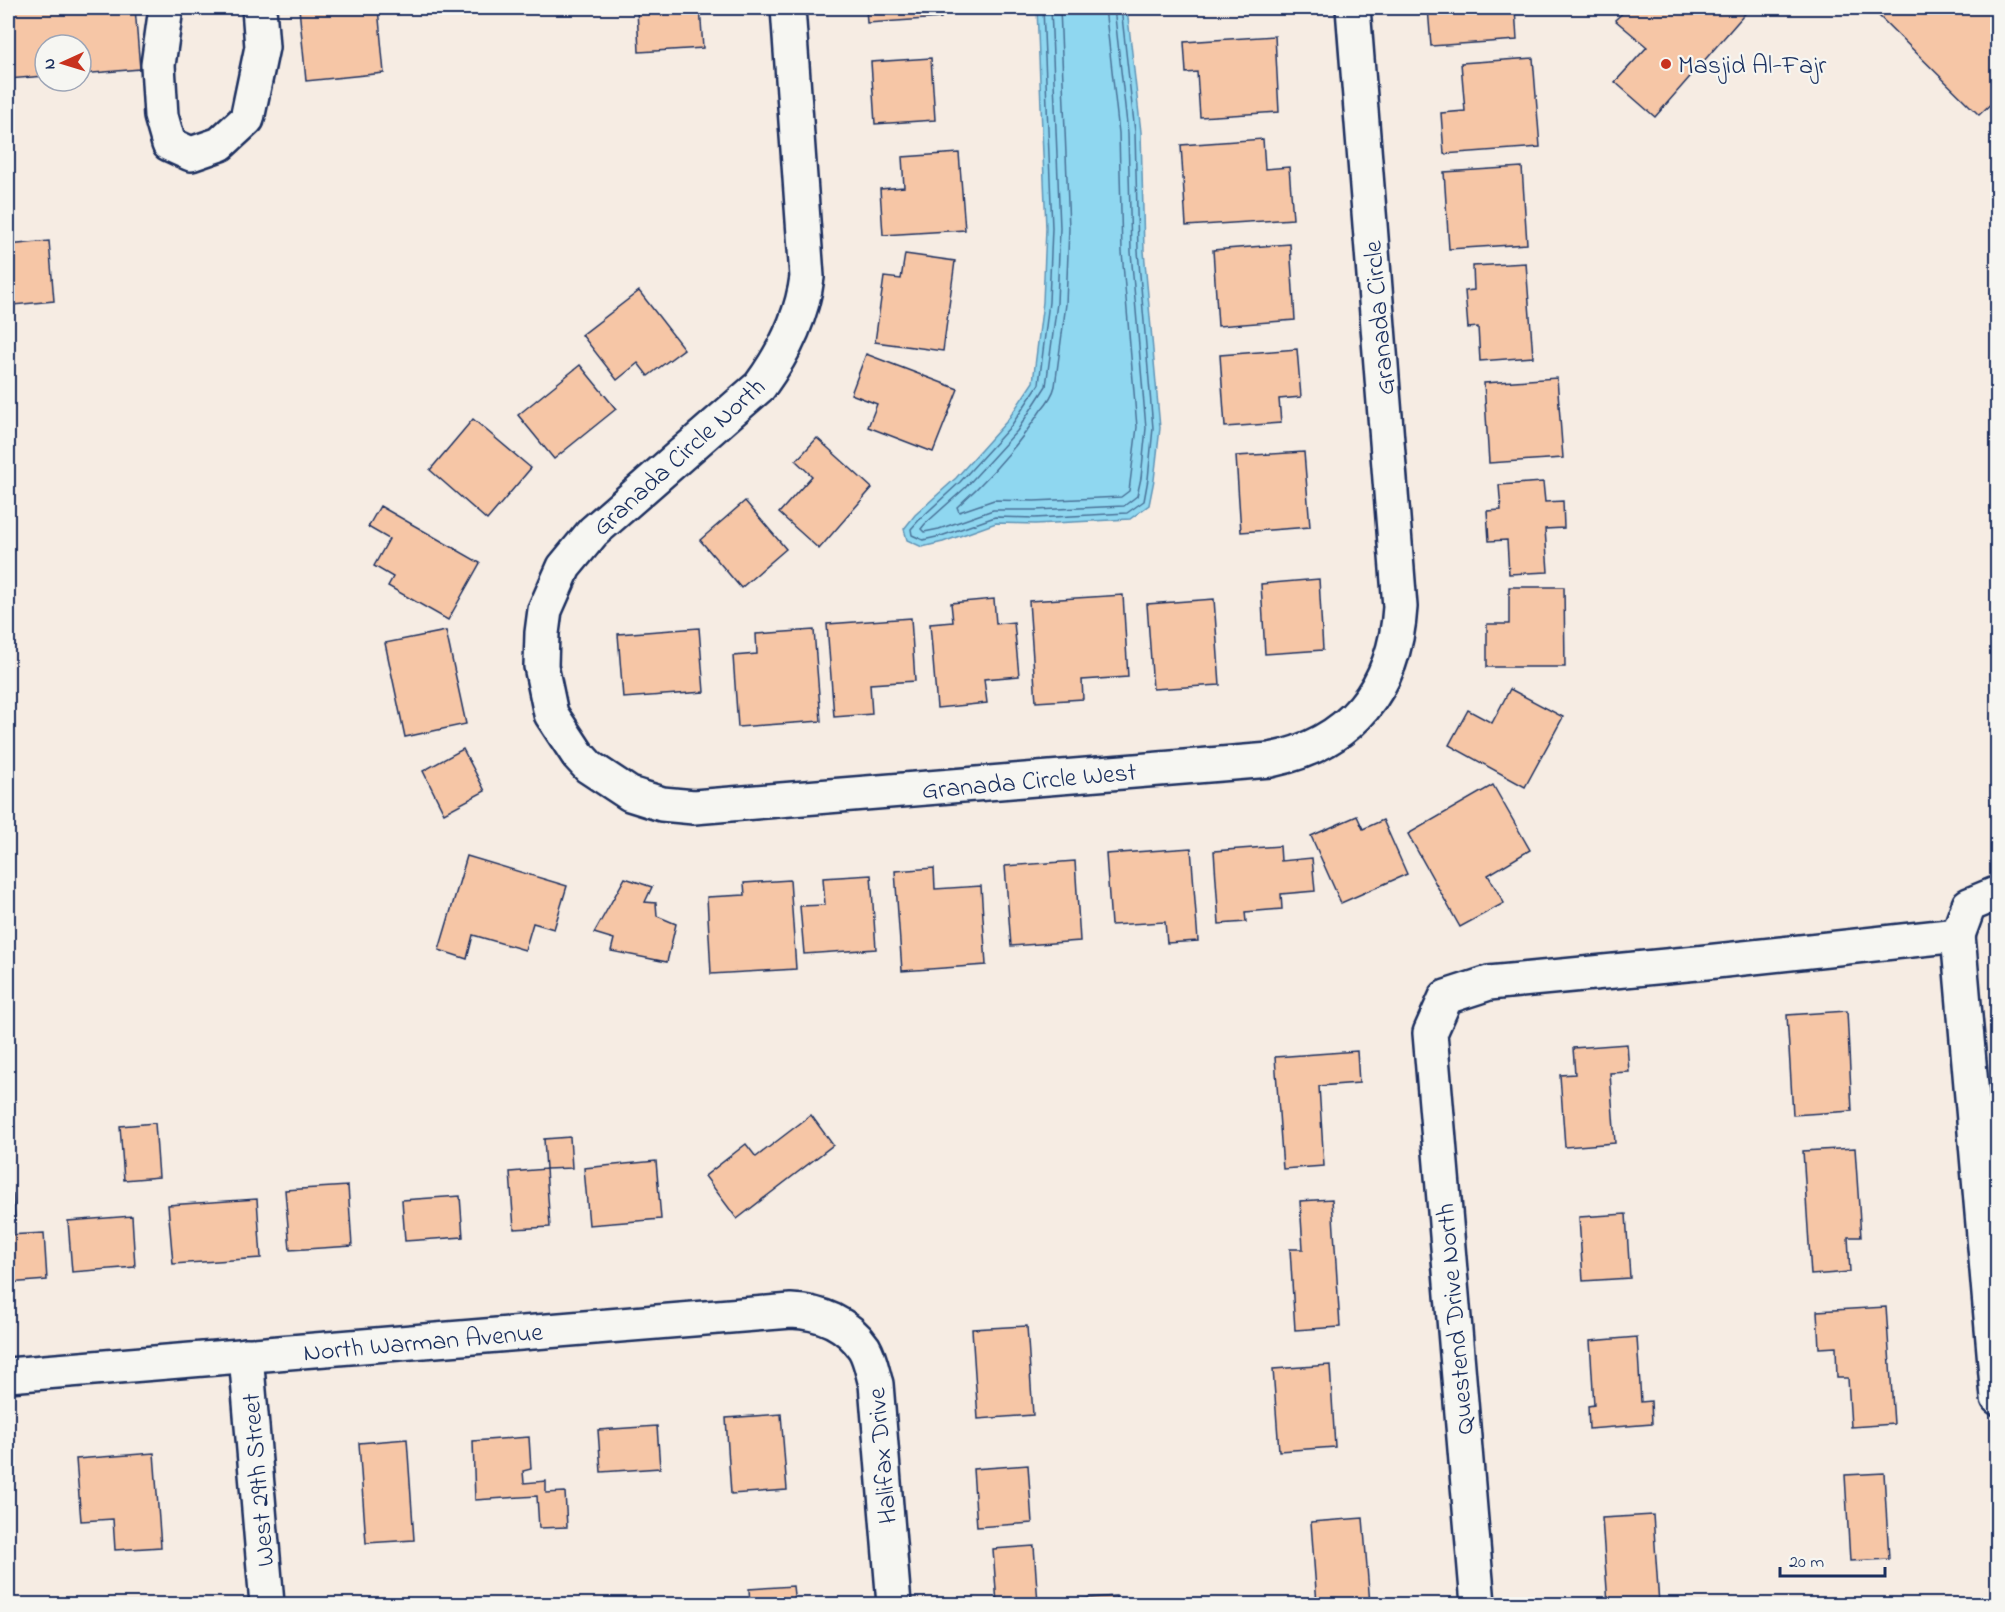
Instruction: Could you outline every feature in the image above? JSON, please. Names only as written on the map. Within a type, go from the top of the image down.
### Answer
[{"type":"street","points":[[166,8],[158,65],[161,116],[169,144],[191,154],[220,144],[247,119],[262,47],[258,8]]},
{"type":"street","name":"Granada Circle North","points":[[600,774],[578,755],[551,714],[541,666],[545,610],[564,567],[593,532],[760,386],[780,358],[801,311],[807,277],[788,8]]},
{"type":"street","name":"Granada Circle","points":[[1353,8],[1399,591],[1399,629]]},
{"type":"street","name":"Granada Circle West","points":[[600,774],[630,794],[646,800],[694,807],[1270,760],[1319,744],[1347,725],[1359,713],[1379,687],[1393,656],[1399,629]]},
{"type":"street","points":[[1998,893],[1969,904],[1958,935],[1998,1398]]},
{"type":"street","name":"Questend Drive North","points":[[1478,1605],[1430,1033],[1446,997],[1489,983],[1958,935]]},
{"type":"street","name":"North Warman Avenue","points":[[8,1374],[791,1311],[812,1313],[836,1322]]},
{"type":"street","name":"Halifax Drive","points":[[836,1322],[864,1348],[873,1369],[894,1605]]},
{"type":"street","name":"West 29th Street","points":[[246,1355],[267,1605]]},
{"type":"water","points":[[1037,8],[1127,8],[1141,132],[1144,251],[1160,428],[1149,505],[1130,519],[1035,524],[996,523],[922,547],[907,540],[904,529],[915,515],[956,478],[1007,421],[1033,382],[1043,302],[1046,228]]},
{"type":"building","points":[[8,8],[135,8],[140,69],[93,73],[93,33],[33,33],[33,77],[8,79]]},
{"type":"building","points":[[299,8],[378,8],[384,73],[306,81]]},
{"type":"building","points":[[637,8],[700,8],[703,48],[639,52]]},
{"type":"building","points":[[866,8],[941,8],[941,18],[867,23]]},
{"type":"building","points":[[1428,8],[1515,8],[1517,40],[1431,46]]},
{"type":"building","name":"Masjid Al-Fajr","points":[[1628,8],[1750,8],[1655,117],[1615,82],[1647,47],[1615,20]]},
{"type":"building","name":"Masjid Al-Fajr","points":[[1871,8],[1998,8],[1998,97],[1979,115]]},
{"type":"building","points":[[1275,36],[1279,112],[1200,117],[1197,72],[1186,73],[1184,42]]},
{"type":"building","points":[[931,58],[935,120],[875,124],[871,62]]},
{"type":"building","points":[[1533,58],[1540,147],[1444,154],[1441,113],[1465,111],[1461,63]]},
{"type":"building","points":[[1263,139],[1265,169],[1289,167],[1293,219],[1186,226],[1181,145]]},
{"type":"building","points":[[959,153],[965,230],[883,235],[880,189],[904,187],[902,157]]},
{"type":"building","points":[[1522,167],[1527,244],[1449,249],[1444,172]]},
{"type":"building","points":[[49,241],[54,301],[13,305],[8,245]]},
{"type":"building","points":[[1290,244],[1295,320],[1218,326],[1213,250]]},
{"type":"building","points":[[905,254],[955,261],[943,351],[875,342],[884,277],[901,279]]},
{"type":"building","points":[[1526,263],[1533,357],[1480,361],[1478,327],[1468,328],[1465,291],[1474,290],[1473,266]]},
{"type":"building","points":[[639,291],[684,349],[648,376],[638,363],[617,380],[582,335]]},
{"type":"building","points":[[1297,349],[1301,397],[1279,399],[1281,423],[1225,427],[1220,355]]},
{"type":"building","points":[[866,354],[958,389],[933,452],[868,427],[877,404],[851,394]]},
{"type":"building","points":[[580,365],[616,409],[554,459],[518,415]]},
{"type":"building","points":[[1557,378],[1563,458],[1489,463],[1484,383]]},
{"type":"building","points":[[473,419],[531,468],[487,520],[430,470]]},
{"type":"building","points":[[817,438],[872,488],[819,549],[779,513],[812,476],[796,461]]},
{"type":"building","points":[[1304,452],[1310,527],[1241,532],[1236,456]]},
{"type":"building","points":[[1543,482],[1545,502],[1563,501],[1564,528],[1545,529],[1548,572],[1509,574],[1507,540],[1489,541],[1487,511],[1501,510],[1499,485]]},
{"type":"building","points":[[745,501],[786,549],[741,588],[700,540]]},
{"type":"building","points":[[380,506],[480,563],[448,620],[388,586],[393,577],[374,566],[389,539],[368,527]]},
{"type":"building","points":[[1319,579],[1323,650],[1265,654],[1261,584]]},
{"type":"building","points":[[1509,587],[1564,587],[1565,667],[1487,667],[1487,624],[1509,624]]},
{"type":"building","points":[[1123,595],[1128,677],[1082,680],[1083,699],[1036,702],[1029,601]]},
{"type":"building","points":[[994,599],[996,624],[1014,622],[1019,676],[984,679],[987,703],[937,708],[930,624],[953,622],[951,603]]},
{"type":"building","points":[[1214,599],[1220,685],[1153,689],[1147,604]]},
{"type":"building","points":[[911,618],[915,681],[870,684],[872,714],[834,717],[827,624]]},
{"type":"building","points":[[699,628],[704,692],[623,698],[618,634]]},
{"type":"building","points":[[814,630],[821,721],[738,727],[733,656],[757,654],[756,634]]},
{"type":"building","points":[[446,631],[466,724],[405,737],[385,643]]},
{"type":"building","points":[[1510,689],[1563,717],[1525,787],[1449,745],[1468,710],[1492,723]]},
{"type":"building","points":[[463,749],[485,791],[444,813],[423,771]]},
{"type":"building","points":[[1493,785],[1530,850],[1488,875],[1504,903],[1460,927],[1408,834]]},
{"type":"building","points":[[1357,816],[1363,829],[1383,820],[1407,874],[1341,903],[1311,836]]},
{"type":"building","points":[[1280,846],[1281,861],[1312,858],[1315,891],[1281,894],[1282,909],[1245,912],[1246,922],[1219,924],[1214,851]]},
{"type":"building","points":[[1191,848],[1198,941],[1167,943],[1165,922],[1111,925],[1106,854]]},
{"type":"building","points":[[467,856],[567,886],[554,929],[533,923],[525,950],[473,935],[467,959],[439,950]]},
{"type":"building","points":[[1075,861],[1080,941],[1011,946],[1005,866]]},
{"type":"building","points":[[934,868],[935,889],[981,886],[986,965],[902,971],[895,871]]},
{"type":"building","points":[[871,875],[876,949],[804,954],[800,906],[825,905],[823,878]]},
{"type":"building","points":[[625,878],[652,887],[645,902],[656,903],[657,916],[676,924],[667,962],[611,951],[614,939],[594,933]]},
{"type":"building","points":[[790,880],[796,969],[711,974],[707,897],[745,895],[744,883]]},
{"type":"building","points":[[1847,1011],[1852,1111],[1793,1115],[1787,1015]]},
{"type":"building","points":[[1627,1044],[1629,1072],[1610,1073],[1615,1143],[1565,1147],[1560,1075],[1575,1074],[1573,1048]]},
{"type":"building","points":[[1357,1051],[1359,1083],[1319,1086],[1324,1166],[1283,1169],[1275,1057]]},
{"type":"building","points":[[811,1115],[833,1145],[737,1219],[705,1176],[746,1144],[756,1157]]},
{"type":"building","points":[[155,1123],[159,1177],[124,1180],[120,1126]]},
{"type":"building","points":[[570,1137],[572,1168],[546,1169],[544,1139]]},
{"type":"building","points":[[1855,1148],[1861,1237],[1848,1237],[1850,1272],[1811,1275],[1803,1151]]},
{"type":"building","points":[[656,1161],[661,1219],[589,1225],[584,1168]]},
{"type":"building","points":[[546,1169],[550,1227],[514,1229],[510,1172]]},
{"type":"building","points":[[348,1186],[352,1246],[290,1250],[285,1190]]},
{"type":"building","points":[[13,1194],[15,1219],[8,1220],[8,1195]]},
{"type":"building","points":[[460,1196],[463,1237],[405,1241],[402,1200]]},
{"type":"building","points":[[257,1199],[261,1258],[173,1264],[168,1205]]},
{"type":"building","points":[[1332,1199],[1340,1327],[1295,1330],[1290,1249],[1303,1249],[1300,1201]]},
{"type":"building","points":[[1626,1214],[1630,1278],[1583,1281],[1579,1217]]},
{"type":"building","points":[[132,1216],[135,1267],[72,1272],[68,1221]]},
{"type":"building","points":[[44,1233],[47,1280],[8,1283],[8,1235]]},
{"type":"building","points":[[1886,1307],[1894,1424],[1851,1427],[1848,1378],[1837,1378],[1836,1347],[1819,1348],[1817,1311]]},
{"type":"building","points":[[1027,1326],[1033,1415],[978,1419],[972,1329]]},
{"type":"building","points":[[1637,1337],[1641,1402],[1651,1401],[1652,1424],[1589,1429],[1588,1406],[1594,1405],[1590,1341]]},
{"type":"building","points":[[1330,1365],[1335,1447],[1279,1451],[1273,1369]]},
{"type":"building","points":[[781,1414],[787,1490],[731,1494],[726,1418]]},
{"type":"building","points":[[657,1426],[660,1468],[601,1472],[598,1430]]},
{"type":"building","points":[[529,1437],[531,1469],[523,1471],[524,1483],[546,1481],[546,1493],[565,1492],[567,1527],[539,1528],[537,1496],[475,1500],[473,1441]]},
{"type":"building","points":[[407,1439],[414,1540],[366,1543],[359,1443]]},
{"type":"building","points":[[154,1453],[161,1547],[115,1550],[113,1519],[81,1521],[76,1459]]},
{"type":"building","points":[[1028,1465],[1032,1523],[977,1527],[973,1469]]},
{"type":"building","points":[[1884,1473],[1889,1559],[1850,1561],[1845,1475]]},
{"type":"building","points":[[1653,1515],[1659,1604],[1608,1604],[1602,1518]]},
{"type":"building","points":[[1363,1518],[1370,1604],[1317,1604],[1311,1522]]},
{"type":"building","points":[[1034,1546],[1038,1604],[997,1604],[993,1549]]},
{"type":"building","points":[[793,1586],[795,1604],[750,1604],[749,1589]]},
{"type":"building","points":[[1116,1596],[1116,1604],[1075,1604],[1075,1599]]},
{"type":"place","name":"Masjid Al-Fajr","points":[[1666,64]]}]
